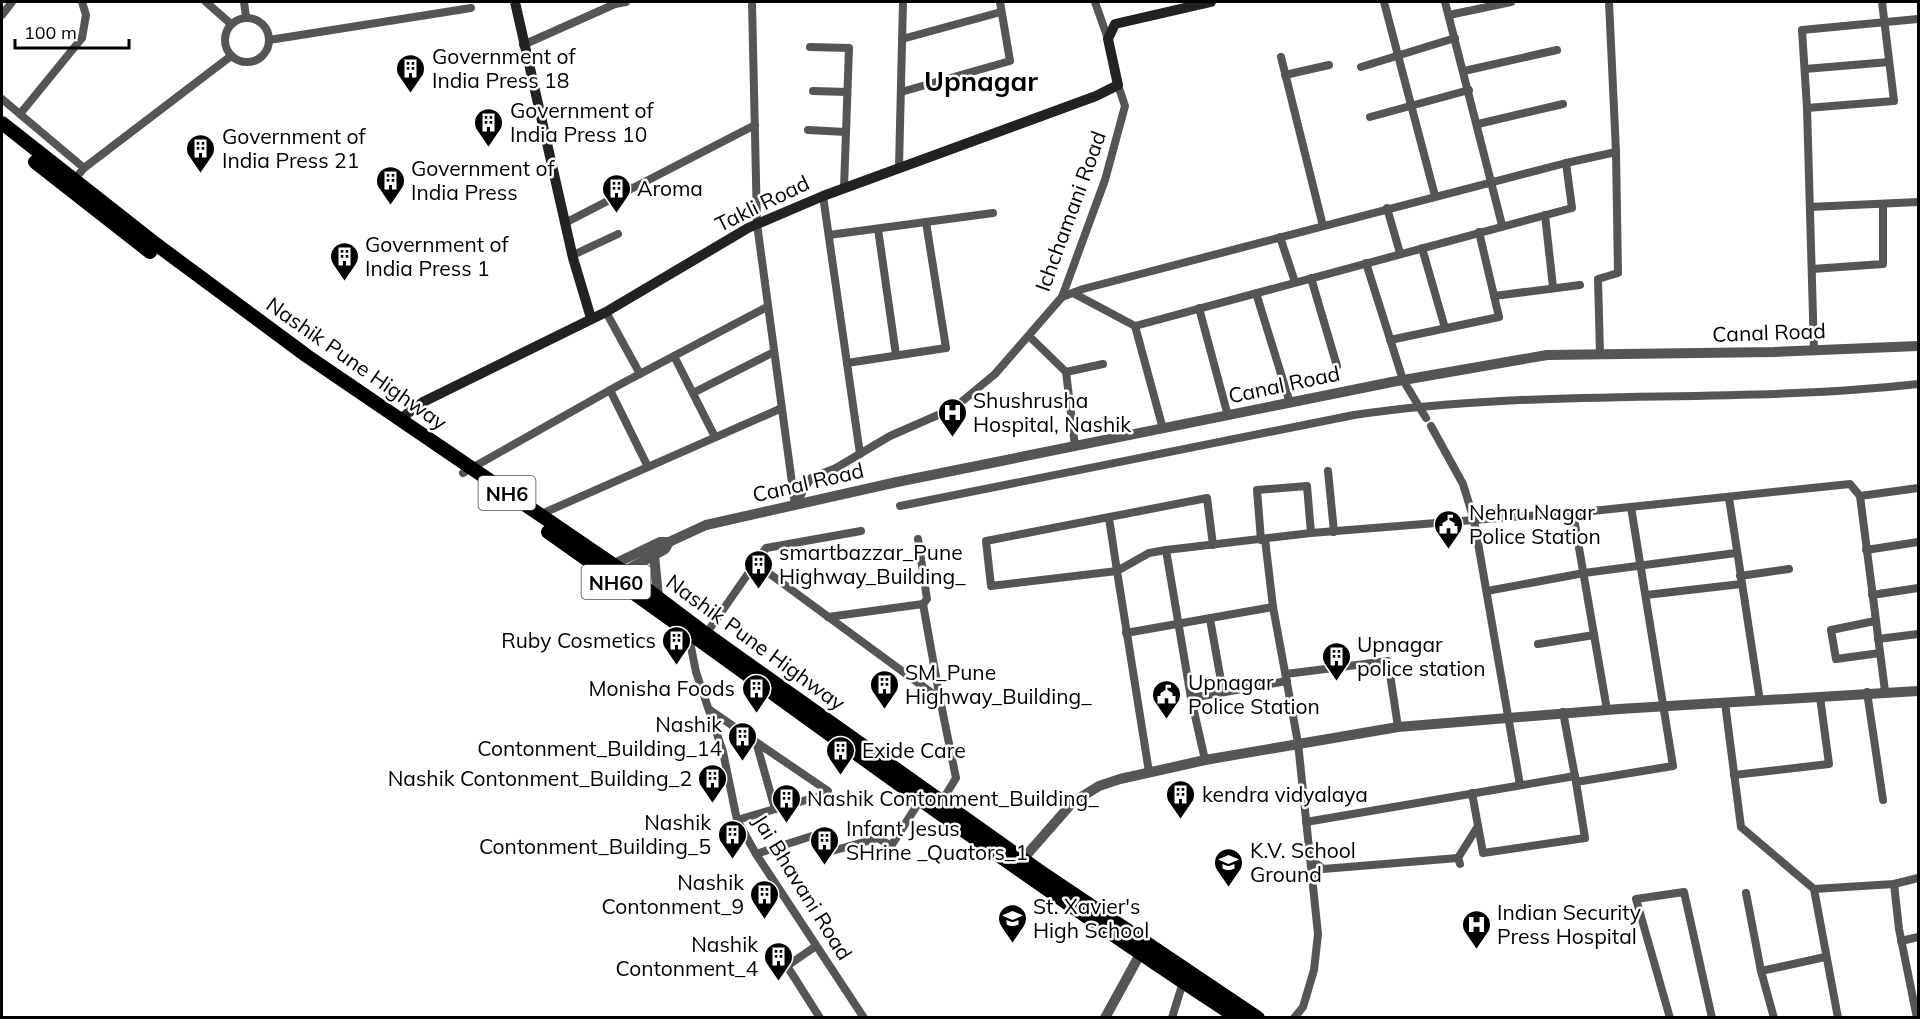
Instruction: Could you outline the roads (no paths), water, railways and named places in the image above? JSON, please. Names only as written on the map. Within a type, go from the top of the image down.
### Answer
[{"type":"highway","name":"Nashik Pune Highway","points":[[2,123],[307,356],[400,419],[467,470],[539,515],[688,632],[921,799],[1143,948],[1258,1017]]},
{"type":"highway","name":"Nashik Pune Highway","points":[[2,135],[197,286],[613,571],[658,597],[706,634],[1023,859],[1143,948],[1183,982],[1238,1017]]},
{"type":"main road","points":[[515,2],[565,223],[591,318]]},
{"type":"main road","points":[[1118,85],[1108,39],[1114,24],[1210,2]]},
{"type":"main road","name":"Takli Road","points":[[400,419],[423,402],[606,312],[757,224],[899,167],[1096,96],[1118,85]]},
{"type":"street","points":[[2,15],[12,2]]},
{"type":"street","points":[[20,114],[82,38],[86,15],[82,2]]},
{"type":"street","points":[[207,2],[231,24]]},
{"type":"street","points":[[243,2],[246,17]]},
{"type":"street","points":[[524,45],[615,3],[626,2]]},
{"type":"street","points":[[752,2],[757,224],[795,505]]},
{"type":"street","points":[[899,167],[903,2]]},
{"type":"street","points":[[902,92],[1010,62],[1000,2]]},
{"type":"street","points":[[1095,2],[1108,39]]},
{"type":"street","points":[[1384,2],[1435,196]]},
{"type":"street","points":[[1445,2],[1502,225]]},
{"type":"street","points":[[1449,15],[1511,2]]},
{"type":"street","points":[[1600,354],[1598,279],[1618,273],[1616,152],[1609,2]]},
{"type":"street","points":[[1807,108],[1894,101],[1882,2]]},
{"type":"street","points":[[269,40],[471,8]]},
{"type":"street","points":[[902,39],[1001,12]]},
{"type":"street","points":[[246,17],[260,21],[267,29],[269,40],[266,52],[257,60],[246,62],[231,56],[224,42],[224,36],[231,24],[246,17]]},
{"type":"street","points":[[1814,351],[1807,108],[1802,30],[1918,19]]},
{"type":"street","points":[[1361,67],[1455,38]]},
{"type":"street","points":[[810,47],[849,48],[844,188]]},
{"type":"street","points":[[1464,71],[1557,50]]},
{"type":"street","points":[[74,180],[84,168],[231,56]]},
{"type":"street","points":[[1281,57],[1323,225]]},
{"type":"street","points":[[1805,69],[1889,62]]},
{"type":"street","points":[[1285,75],[1329,65]]},
{"type":"street","name":"Ichchamani Road","points":[[795,505],[810,478],[860,454],[890,436],[954,408],[995,374],[1062,297],[1105,180],[1125,106],[1118,85]]},
{"type":"street","points":[[1370,117],[1469,90]]},
{"type":"street","points":[[813,91],[847,92]]},
{"type":"street","points":[[2,99],[84,168]]},
{"type":"street","points":[[1478,124],[1563,104]]},
{"type":"street","points":[[565,223],[755,125]]},
{"type":"street","points":[[808,130],[846,132]]},
{"type":"street","points":[[1062,297],[1387,208],[1616,152]]},
{"type":"street","points":[[1073,293],[1135,326],[1502,225],[1572,208],[1566,163]]},
{"type":"street","points":[[824,196],[860,454]]},
{"type":"street","points":[[1810,207],[1918,202]]},
{"type":"street","points":[[1812,269],[1883,264],[1883,204]]},
{"type":"street","points":[[1387,208],[1400,253]]},
{"type":"street","points":[[829,235],[993,213]]},
{"type":"street","points":[[1545,215],[1553,287]]},
{"type":"street","points":[[847,363],[946,348],[926,222]]},
{"type":"street","points":[[878,229],[896,355]]},
{"type":"street","points":[[1390,340],[1499,317],[1479,232]]},
{"type":"street","points":[[573,255],[618,234]]},
{"type":"street","points":[[1280,237],[1295,282]]},
{"type":"street","points":[[1422,248],[1445,328]]},
{"type":"street","points":[[1365,263],[1403,380],[1426,418]]},
{"type":"street","points":[[1311,278],[1337,366]]},
{"type":"street","points":[[1494,296],[1580,285]]},
{"type":"street","points":[[1256,293],[1290,403]]},
{"type":"street","points":[[467,470],[610,390],[767,307]]},
{"type":"street","points":[[1199,309],[1228,416]]},
{"type":"street","points":[[606,312],[640,374]]},
{"type":"street","points":[[1135,326],[1163,429]]},
{"type":"street","points":[[1029,336],[1066,372],[1075,446]]},
{"type":"street","name":"Canal Road","points":[[613,571],[660,542],[669,542],[706,525],[1075,446],[1403,380],[1547,355],[1814,351],[1918,346]]},
{"type":"street","points":[[693,393],[774,352]]},
{"type":"street","points":[[674,356],[715,437]]},
{"type":"street","points":[[1066,372],[1103,364]]},
{"type":"street","points":[[900,506],[1354,415],[1419,405],[1796,394],[1918,384]]},
{"type":"street","points":[[610,390],[648,467]]},
{"type":"street","points":[[539,515],[782,408]]},
{"type":"street","points":[[1431,426],[1463,484],[1474,520],[1520,785]]},
{"type":"street","points":[[1328,471],[1334,532]]},
{"type":"street","points":[[1213,545],[1207,498],[986,541],[991,586],[1117,571],[1149,553],[1166,550],[1213,545],[1311,533],[1573,513],[1850,484],[1860,496],[1885,691]]},
{"type":"street","points":[[1294,1017],[1303,1007],[1314,970],[1318,934],[1298,743],[1273,607],[1257,490],[1306,486],[1311,533]]},
{"type":"street","points":[[1860,496],[1918,488]]},
{"type":"street","points":[[1730,498],[1740,580],[1760,700]]},
{"type":"street","points":[[1306,822],[1520,785],[1674,766],[1631,507]]},
{"type":"street","points":[[1573,513],[1607,710]]},
{"type":"street","points":[[1109,518],[1149,772]]},
{"type":"street","points":[[706,634],[765,548],[861,531]]},
{"type":"street","points":[[828,617],[923,604],[927,599],[918,539]]},
{"type":"street","name":"Canal Road","points":[[613,571],[654,555],[665,549],[669,542]]},
{"type":"street","points":[[1866,550],[1918,542]]},
{"type":"street","points":[[1166,550],[1191,698],[1205,760]]},
{"type":"street","points":[[1487,591],[1584,573],[1736,553]]},
{"type":"street","points":[[654,555],[658,597]]},
{"type":"street","points":[[755,563],[940,699]]},
{"type":"street","points":[[1646,595],[1740,580],[1790,568]]},
{"type":"street","points":[[1872,595],[1918,588]]},
{"type":"street","points":[[923,604],[956,778],[942,801]]},
{"type":"street","points":[[1126,633],[1273,607]]},
{"type":"street","points":[[1210,619],[1223,692]]},
{"type":"street","points":[[1875,621],[1831,630],[1836,659],[1880,653]]},
{"type":"street","name":"Jai Bhavani Road","points":[[688,632],[696,672],[723,752],[737,820],[756,854],[864,1017]]},
{"type":"street","points":[[1878,639],[1918,634]]},
{"type":"street","points":[[1538,644],[1594,635]]},
{"type":"street","points":[[1191,698],[1287,677],[1388,661],[1398,727]]},
{"type":"street","points":[[1023,859],[1073,802],[1099,786],[1205,760],[1398,727],[1563,712],[1820,697],[1867,692],[1918,691]]},
{"type":"street","points":[[1867,692],[1883,800]]},
{"type":"street","points":[[1734,775],[1829,764],[1820,697]]},
{"type":"street","points":[[1725,703],[1741,827],[1814,889],[1825,957],[1839,1017]]},
{"type":"street","points":[[710,710],[828,791],[827,794],[737,820]]},
{"type":"street","points":[[1472,793],[1483,853],[1585,838],[1563,712]]},
{"type":"street","points":[[756,742],[775,808]]},
{"type":"street","points":[[756,854],[812,836],[825,853],[878,838],[891,846],[921,799]]},
{"type":"street","points":[[1310,858],[1323,869],[1459,861],[1478,826]]},
{"type":"street","points":[[1814,889],[1894,884],[1918,878]]},
{"type":"street","points":[[1894,884],[1901,941],[1917,1017]]},
{"type":"street","points":[[1670,1017],[1636,899],[1684,892],[1712,1017]]},
{"type":"street","points":[[1746,893],[1761,971],[1774,1017]]},
{"type":"street","points":[[1901,941],[1918,937]]},
{"type":"street","points":[[816,946],[787,966],[820,1017]]},
{"type":"street","points":[[1105,1017],[1143,948]]},
{"type":"street","points":[[1761,971],[1825,957]]},
{"type":"street","points":[[1172,1017],[1183,982]]},
{"type":"place","name":"Government of India Press 18","points":[[411,94]]},
{"type":"place","name":"Government of India Press 10","points":[[489,148]]},
{"type":"place","name":"Government of India Press 21","points":[[201,174]]},
{"type":"place","name":"Government of India Press","points":[[390,206]]},
{"type":"place","name":"Aroma","points":[[616,214]]},
{"type":"place","name":"Government of India Press 1","points":[[344,282]]},
{"type":"place","name":"Shushrusha Hospital, Nashik","points":[[952,438]]},
{"type":"place","name":"Nehru Nagar Police Station","points":[[1448,550]]},
{"type":"place","name":"smartbazzar_Pune Highway_Building_","points":[[758,590]]},
{"type":"place","name":"Ruby Cosmetics","points":[[677,666]]},
{"type":"place","name":"Upnagar police station","points":[[1336,682]]},
{"type":"place","name":"SM_Pune Highway_Building_","points":[[884,710]]},
{"type":"place","name":"Monisha Foods","points":[[756,714]]},
{"type":"place","name":"Upnagar Police Station","points":[[1167,720]]},
{"type":"place","name":"Nashik Contonment_Building_14","points":[[743,762]]},
{"type":"place","name":"Exide Care","points":[[841,776]]},
{"type":"place","name":"Nashik Contonment_Building_2","points":[[713,804]]},
{"type":"place","name":"kendra vidyalaya","points":[[1181,820]]},
{"type":"place","name":"Nashik Contonment_Building_","points":[[786,824]]},
{"type":"place","name":"Nashik Contonment_Building_5","points":[[732,860]]},
{"type":"place","name":"Infant Jesus SHrine _Quators_1","points":[[825,866]]},
{"type":"place","name":"K.V. School Ground","points":[[1229,888]]},
{"type":"place","name":"Nashik Contonment_9","points":[[765,920]]},
{"type":"place","name":"St. Xavier's High School","points":[[1012,944]]},
{"type":"place","name":"Indian Security Press Hospital","points":[[1476,950]]},
{"type":"place","name":"Nashik Contonment_4","points":[[779,982]]},
{"type":"district","name":"Upnagar","points":[[981,81]]}]
